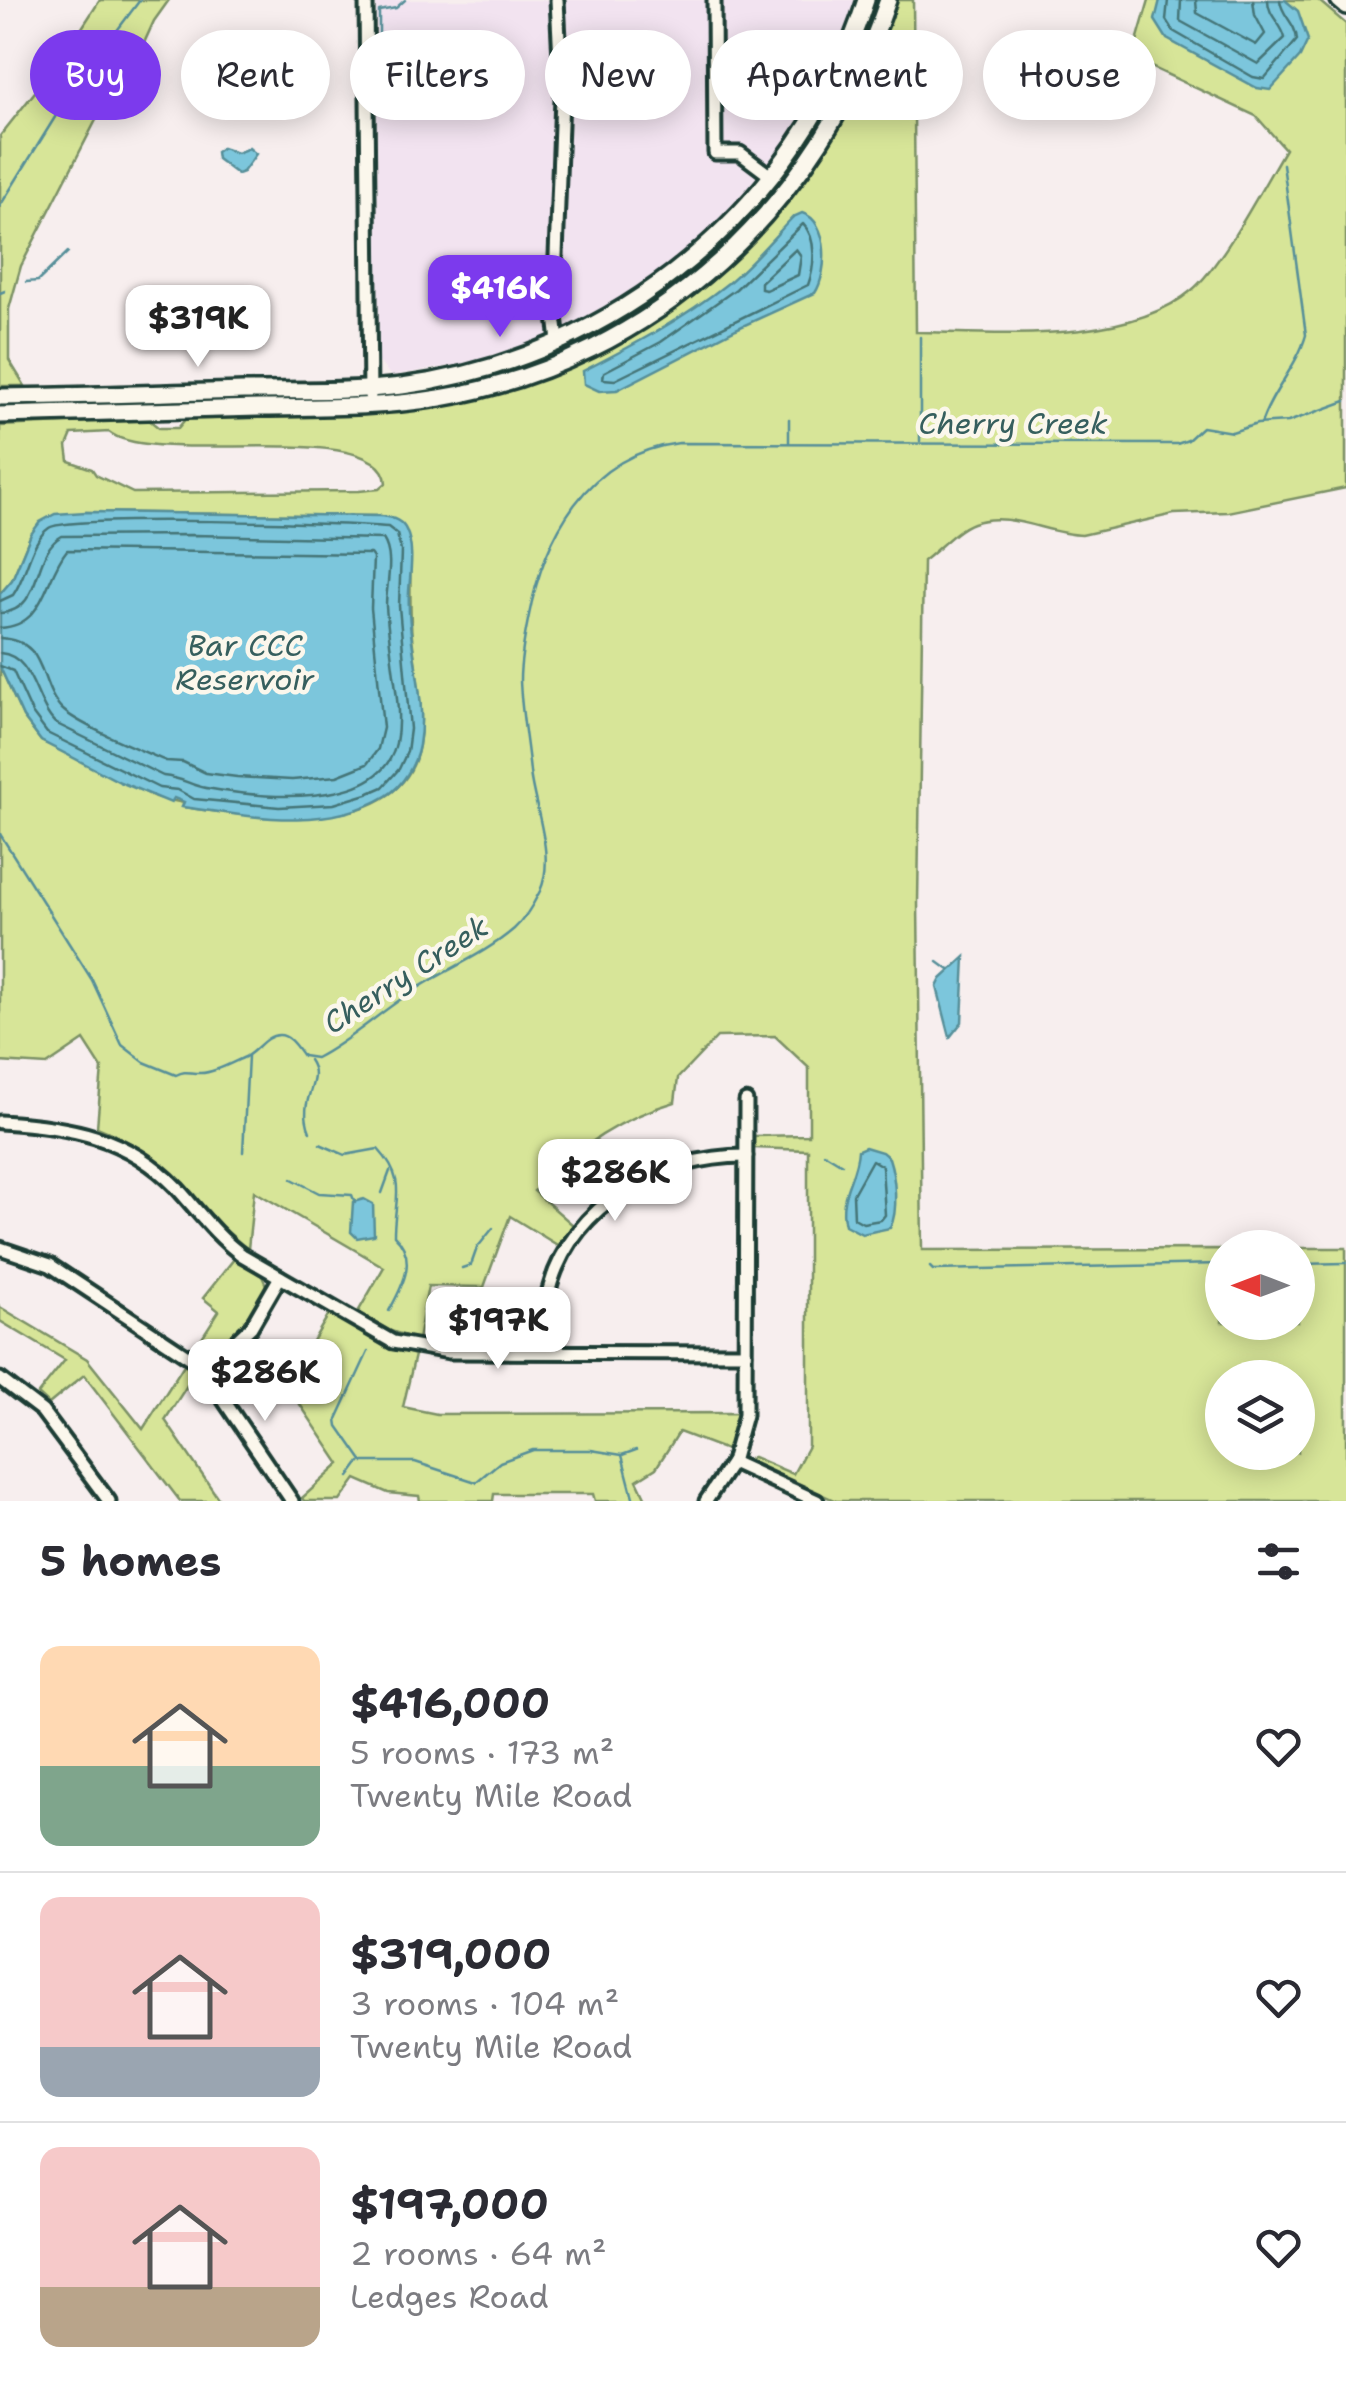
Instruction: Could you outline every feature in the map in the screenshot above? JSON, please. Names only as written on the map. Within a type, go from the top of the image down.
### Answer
[{"type":"main road","points":[[0,397],[412,384],[469,372],[558,341],[616,312],[668,278],[709,245],[772,178],[828,90],[866,0]]},
{"type":"main road","points":[[0,415],[412,402],[521,377],[598,345],[659,309],[717,264],[783,197],[821,144],[861,70],[888,0]]},
{"type":"main road","points":[[1339,0],[1346,6]]},
{"type":"main road","points":[[717,264],[725,247],[774,194],[772,178]]},
{"type":"main road","points":[[464,393],[472,383],[552,358],[558,341]]},
{"type":"street","points":[[366,0],[370,406]]},
{"type":"street","points":[[557,0],[562,70],[554,308],[558,341]]},
{"type":"street","points":[[714,0],[715,153],[740,153],[772,178]]},
{"type":"street","points":[[706,1501],[732,1462],[745,1415],[746,1101]]},
{"type":"street","points":[[0,1122],[78,1130],[122,1146],[166,1178],[233,1248],[393,1342],[412,1348],[449,1352],[745,1353]]},
{"type":"street","points":[[544,1351],[550,1286],[565,1250],[588,1220],[621,1194],[668,1167],[708,1156],[746,1156]]},
{"type":"street","points":[[0,1248],[37,1258],[64,1273],[159,1334],[204,1371],[292,1501]]},
{"type":"street","points":[[204,1371],[251,1327],[280,1277]]},
{"type":"street","points":[[0,1379],[42,1411],[109,1501]]},
{"type":"street","points":[[732,1462],[818,1501]]},
{"type":"shaded area","points":[[376,0],[857,0],[846,30],[711,30],[711,120],[798,120],[752,188],[687,252],[608,307],[538,340],[467,363],[391,376],[379,362],[377,120],[525,120],[525,30],[376,30]]},
{"type":"green space","points":[[100,0],[169,0],[150,30],[81,30]]},
{"type":"green space","points":[[893,0],[913,0],[913,30],[882,30]]},
{"type":"green space","points":[[1149,0],[1318,0],[1346,24],[1346,488],[1228,512],[1174,514],[1082,535],[1014,521],[986,520],[960,530],[923,561],[918,903],[922,1250],[1205,1249],[1205,1340],[1315,1340],[1315,1248],[1346,1248],[1346,1501],[836,1501],[751,1463],[748,1460],[753,1457],[793,1474],[808,1446],[808,1150],[754,1148],[754,1136],[809,1135],[809,1068],[775,1036],[717,1037],[678,1078],[675,1102],[616,1126],[565,1162],[534,1191],[573,1225],[559,1246],[510,1216],[484,1287],[428,1286],[418,1340],[391,1331],[358,1312],[384,1267],[254,1191],[248,1249],[162,1166],[122,1138],[97,1127],[102,1068],[84,1040],[47,1065],[0,1062],[0,667],[23,717],[41,741],[155,797],[184,803],[183,807],[212,811],[320,816],[355,810],[385,797],[407,776],[419,745],[421,718],[406,530],[381,516],[86,512],[31,534],[12,580],[0,594],[0,426],[148,419],[159,428],[178,428],[188,416],[355,412],[541,376],[740,251],[820,156],[842,120],[914,120],[916,332],[1060,332],[1133,320],[1165,308],[1204,278],[1229,244],[1285,149],[1256,116],[1156,69],[1156,30],[1140,30]],"holes":[[[109,432],[133,442],[308,447],[348,452],[375,463],[386,483],[379,489],[359,491],[133,493],[96,475],[92,469],[69,461],[67,446],[72,434]]]},
{"type":"green space","points":[[30,98],[30,120],[96,120],[21,266],[9,309],[9,360],[25,386],[0,386],[0,136]]},
{"type":"green space","points":[[820,120],[827,120],[781,186],[781,179]]},
{"type":"green space","points":[[769,197],[674,288],[622,323],[562,354],[564,348],[675,283]]},
{"type":"green space","points":[[274,397],[231,403],[0,409],[0,402]]},
{"type":"green space","points":[[234,1259],[262,1276],[266,1285],[242,1324],[209,1357],[194,1350],[219,1311],[203,1298]]},
{"type":"green space","points":[[0,1307],[87,1359],[143,1429],[185,1363],[195,1373],[165,1420],[220,1501],[180,1501],[84,1375],[49,1404],[38,1394],[65,1360],[0,1321]]},
{"type":"green space","points":[[329,1314],[388,1346],[415,1355],[403,1407],[437,1414],[737,1413],[729,1451],[679,1432],[656,1468],[637,1480],[647,1501],[595,1501],[593,1494],[494,1494],[493,1501],[420,1501],[419,1496],[388,1493],[356,1479],[340,1501],[304,1501],[302,1498],[340,1464],[287,1385]]},
{"type":"water","points":[[1160,0],[1285,0],[1298,11],[1308,40],[1300,57],[1270,90],[1257,88],[1167,39],[1155,20]]},
{"type":"water","points":[[222,148],[237,153],[249,148],[256,154],[237,174],[217,159],[216,152]]},
{"type":"water","points":[[802,213],[818,226],[824,248],[815,293],[617,390],[599,391],[584,384],[583,371],[658,331],[711,296],[793,217]]},
{"type":"water","name":"Bar CCC Reservoir","points":[[55,514],[381,516],[402,524],[411,553],[409,611],[421,707],[417,752],[403,781],[386,796],[340,814],[316,818],[239,815],[182,807],[184,802],[174,798],[171,803],[41,741],[23,717],[0,667],[0,594],[12,580],[40,522]]},
{"type":"water","points":[[965,957],[962,1022],[950,1037],[937,987]]},
{"type":"water","points":[[865,1147],[889,1158],[895,1203],[890,1228],[862,1234],[845,1225],[843,1214],[858,1150]]},
{"type":"water","points":[[364,1199],[373,1204],[374,1235],[357,1238],[351,1232],[353,1202]]},
{"type":"waterway","points":[[0,206],[70,93],[140,0]]},
{"type":"waterway","points":[[379,30],[379,11],[396,8],[405,0]]},
{"type":"waterway","points":[[1261,424],[1306,335],[1283,164]]},
{"type":"waterway","points":[[26,282],[38,281],[68,252]]},
{"type":"waterway","points":[[0,293],[5,291]]},
{"type":"waterway","points":[[920,337],[920,441]]},
{"type":"waterway","name":"Cherry Creek","points":[[0,834],[92,980],[122,1045],[144,1062],[176,1075],[204,1073],[245,1057],[279,1035],[290,1040],[303,1056],[316,1058],[410,993],[502,938],[521,921],[540,891],[546,863],[521,692],[525,635],[535,589],[558,530],[575,504],[618,464],[646,451],[679,443],[1177,444],[1202,427],[1232,432],[1257,424],[1288,422],[1346,401]]},
{"type":"waterway","points":[[789,419],[789,442]]},
{"type":"waterway","points":[[938,962],[949,970]]},
{"type":"waterway","points":[[243,1152],[248,1056]]},
{"type":"waterway","points":[[309,1060],[314,1076],[306,1109],[310,1132]]},
{"type":"waterway","points":[[320,1144],[345,1155],[378,1149],[393,1171],[397,1190],[394,1235],[406,1253],[407,1263],[389,1311]]},
{"type":"waterway","points":[[824,1153],[842,1164]]},
{"type":"waterway","points":[[382,1193],[390,1171]]},
{"type":"waterway","points":[[292,1179],[319,1193],[352,1195],[355,1203]]},
{"type":"waterway","points":[[462,1268],[471,1265],[477,1248],[493,1228]]},
{"type":"waterway","points":[[1315,1264],[1346,1263]]},
{"type":"waterway","points":[[930,1267],[933,1270],[1205,1264]]},
{"type":"waterway","points":[[368,1352],[337,1419],[363,1462],[415,1462],[476,1482],[500,1462],[533,1450],[591,1450],[622,1455],[636,1450]]},
{"type":"waterway","points":[[622,1455],[634,1501]]},
{"type":"waterway","points":[[349,1477],[360,1462]]}]
